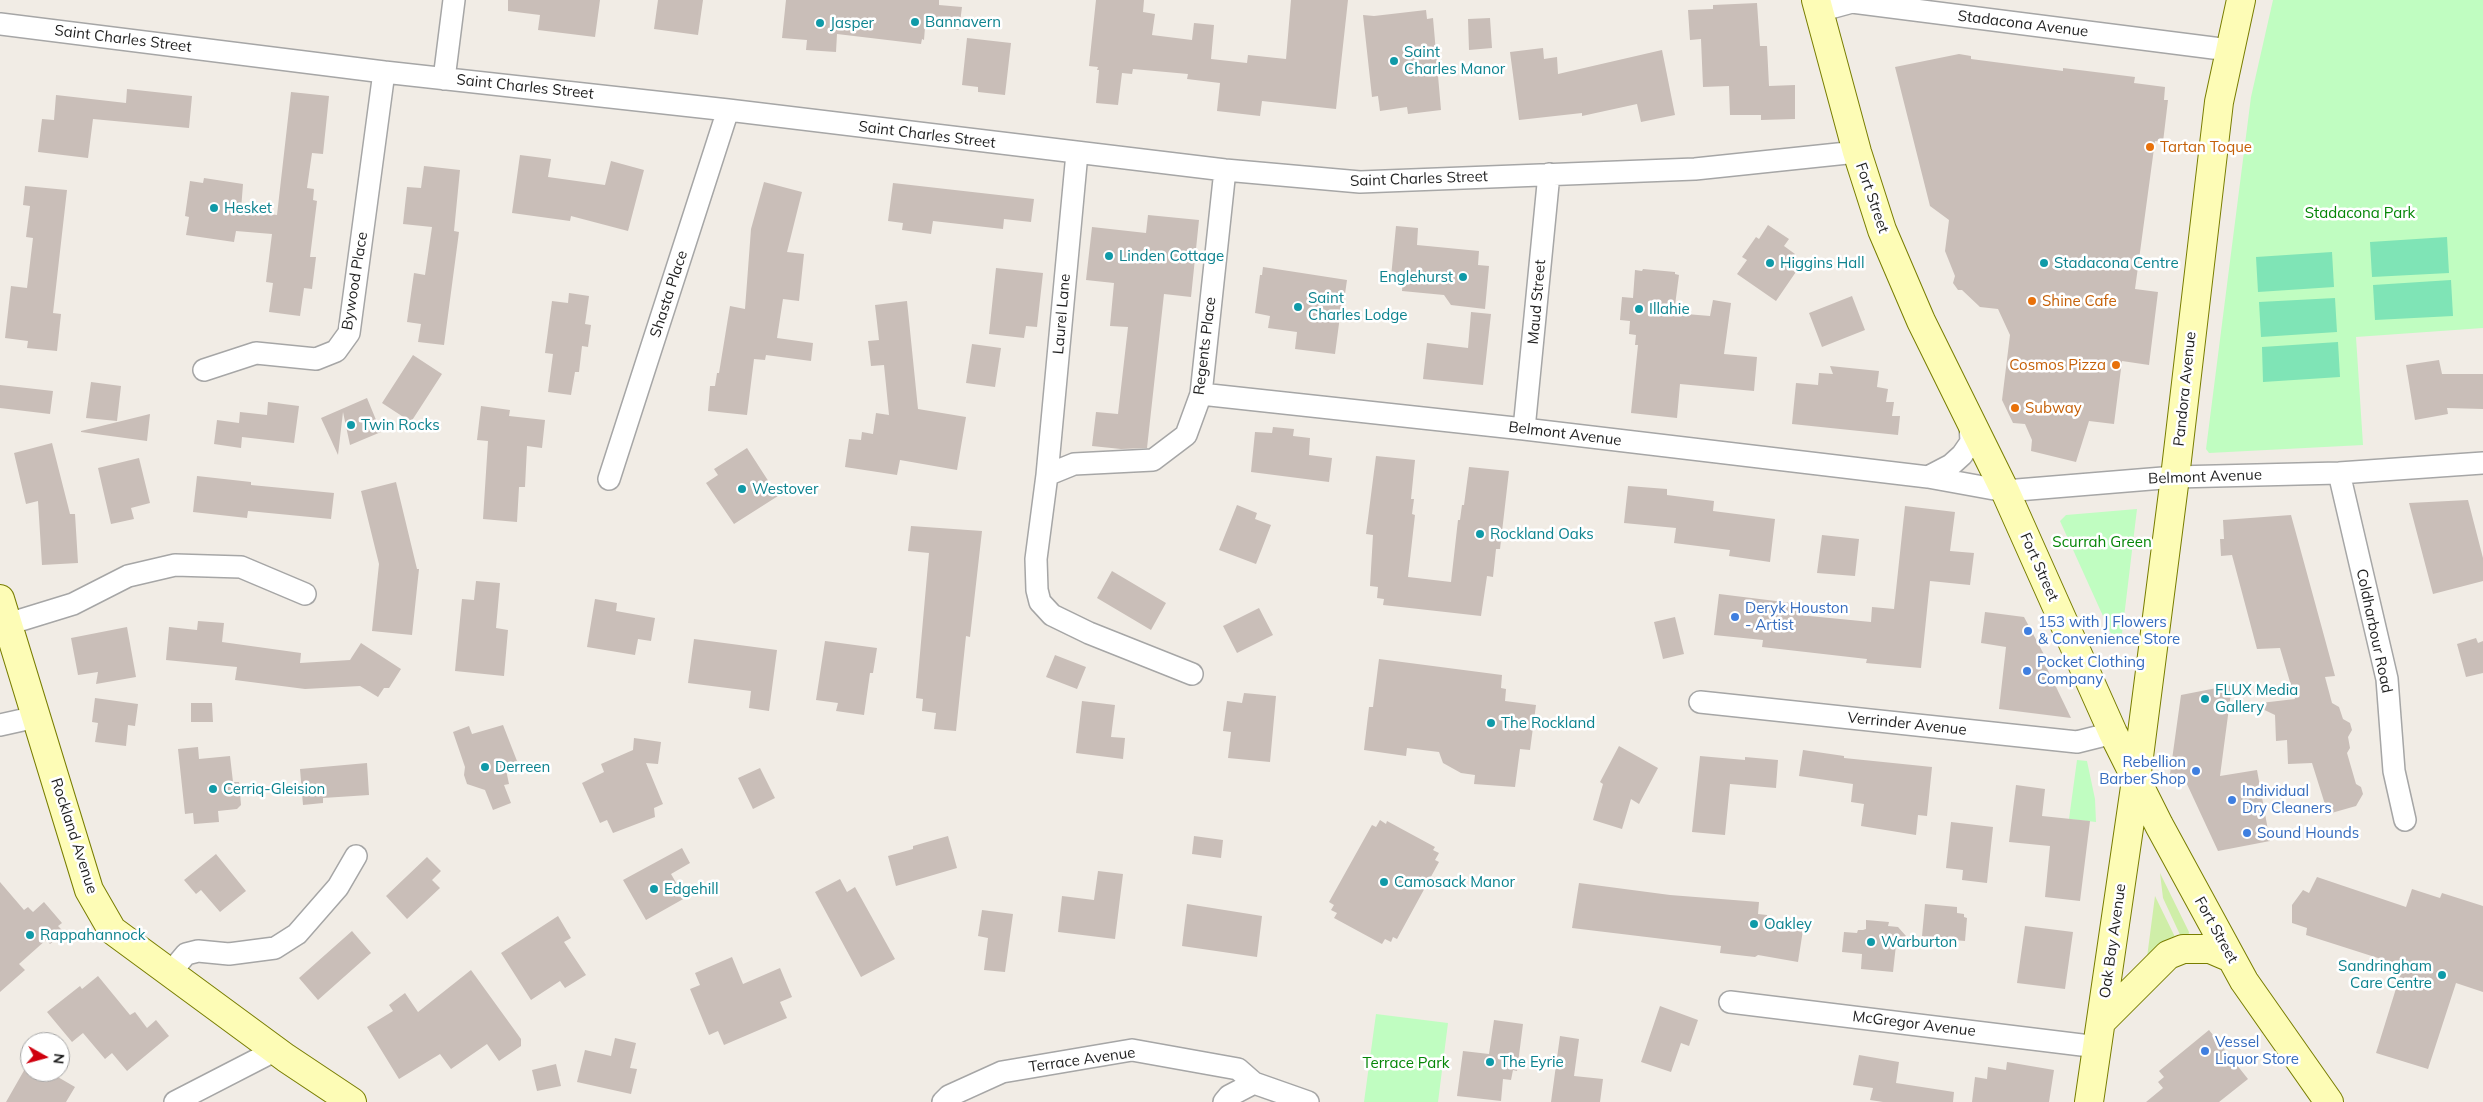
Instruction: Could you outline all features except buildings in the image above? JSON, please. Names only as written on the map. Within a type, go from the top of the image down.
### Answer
[{"type":"main road","name":"Pandora Avenue","points":[[2136,780],[2175,477],[2203,224],[2228,50],[2241,0]]},
{"type":"main road","name":"Fort Street","points":[[1818,6],[1857,152],[1882,230],[1921,321],[2005,491],[2136,780],[2231,958],[2263,1010],[2329,1102]]},
{"type":"main road","name":"Rockland Avenue","points":[[4,612],[89,890],[112,930],[276,1050],[352,1102]]},
{"type":"main road","name":"Oak Bay Avenue","points":[[2090,1102],[2136,780]]},
{"type":"main road","points":[[2100,1035],[2168,955],[2183,949],[2210,949],[2231,958]]},
{"type":"street","points":[[444,78],[454,0]]},
{"type":"street","name":"Stadacona Avenue","points":[[1818,6],[1852,2],[2228,50]]},
{"type":"street","name":"Saint Charles Street","points":[[0,24],[384,72],[728,110],[1225,170],[1360,182],[1695,169],[1857,152]]},
{"type":"street","name":"Bywood Place","points":[[204,370],[256,353],[316,359],[336,351],[349,333],[384,72]]},
{"type":"street","name":"Shasta Place","points":[[609,479],[728,110]]},
{"type":"street","name":"Laurel Lane","points":[[1047,475],[1077,152]]},
{"type":"street","name":"Regents Place","points":[[1047,475],[1074,464],[1153,460],[1186,435],[1201,394],[1225,170]]},
{"type":"street","name":"Maud Street","points":[[1524,429],[1549,174]]},
{"type":"street","name":"Belmont Avenue","points":[[1201,394],[1524,429],[1928,477],[2005,491],[2175,477],[2339,473],[2483,463]]},
{"type":"street","points":[[1928,477],[1951,465],[1962,455],[1971,442],[1970,423]]},
{"type":"street","name":"Coldharbour Road","points":[[2339,473],[2387,679],[2394,771],[2405,820]]},
{"type":"street","points":[[1047,475],[1036,559],[1037,590],[1040,602],[1052,615],[1089,633],[1192,674]]},
{"type":"street","points":[[4,612],[73,604],[128,576],[175,565],[241,567],[306,594]]},
{"type":"street","name":"Verrinder Avenue","points":[[1700,702],[2077,742],[2113,732]]},
{"type":"street","points":[[0,725],[36,717]]},
{"type":"street","points":[[170,973],[186,954],[198,951],[229,954],[275,948],[297,934],[338,887],[356,856]]},
{"type":"street","name":"McGregor Avenue","points":[[1730,1002],[2100,1035]]},
{"type":"street","points":[[175,1102],[276,1050]]},
{"type":"street","name":"Terrace Avenue","points":[[943,1102],[949,1096],[1002,1072],[1132,1050],[1238,1069],[1254,1083],[1308,1102]]},
{"type":"street","points":[[1224,1102],[1229,1096],[1254,1083]]},
{"type":"green space","name":"Stadacona Park","points":[[2273,0],[2483,0],[2483,328],[2356,337],[2363,445],[2209,453],[2206,449],[2251,97]]},
{"type":"green space","points":[[2447,237],[2449,273],[2372,277],[2370,242]]},
{"type":"green space","points":[[2332,252],[2334,287],[2258,292],[2256,257]]},
{"type":"green space","points":[[2451,280],[2453,316],[2375,320],[2373,285]]},
{"type":"green space","points":[[2335,298],[2337,332],[2261,337],[2259,302]]},
{"type":"green space","points":[[2338,342],[2340,377],[2263,382],[2262,347]]},
{"type":"green space","name":"Scurrah Green","points":[[2137,509],[2122,634],[2117,638],[2112,636],[2060,521],[2066,515]]},
{"type":"green space","points":[[2077,760],[2087,761],[2095,799],[2096,822],[2069,819]]},
{"type":"green space","points":[[2160,873],[2189,932],[2188,937],[2182,939],[2163,898]]},
{"type":"green space","points":[[2155,896],[2175,937],[2146,965]]},
{"type":"green space","name":"Terrace Park","points":[[1376,1014],[1448,1023],[1438,1102],[1364,1102]]},
{"type":"place","name":"Bannavern","points":[[915,22]]},
{"type":"place","name":"Jasper","points":[[820,23]]},
{"type":"place","name":"Saint Charles Manor","points":[[1394,61]]},
{"type":"place","name":"Tartan Toque","points":[[2150,147]]},
{"type":"place","name":"Hesket","points":[[214,208]]},
{"type":"place","name":"Linden Cottage","points":[[1109,256]]},
{"type":"place","name":"Higgins Hall","points":[[1770,263]]},
{"type":"place","name":"Stadacona Centre","points":[[2044,263]]},
{"type":"place","name":"Englehurst","points":[[1463,277]]},
{"type":"place","name":"Shine Cafe","points":[[2032,301]]},
{"type":"place","name":"Saint Charles Lodge","points":[[1298,307]]},
{"type":"place","name":"Illahie","points":[[1639,309]]},
{"type":"place","name":"Cosmos Pizza","points":[[2116,365]]},
{"type":"place","name":"Subway","points":[[2015,408]]},
{"type":"place","name":"Twin Rocks","points":[[351,425]]},
{"type":"place","name":"Westover","points":[[742,489]]},
{"type":"place","name":"Rockland Oaks","points":[[1480,534]]},
{"type":"place","name":"Deryk Houston - Artist","points":[[1735,617]]},
{"type":"place","name":"153 with J Flowers & Convenience Store","points":[[2028,631]]},
{"type":"place","name":"Pocket Clothing Company","points":[[2027,671]]},
{"type":"place","name":"FLUX Media Gallery","points":[[2205,699]]},
{"type":"place","name":"The Rockland","points":[[1491,723]]},
{"type":"place","name":"Derreen","points":[[485,767]]},
{"type":"place","name":"Rebellion Barber Shop","points":[[2196,771]]},
{"type":"place","name":"Cerriq-Gleision","points":[[213,789]]},
{"type":"place","name":"Individual Dry Cleaners","points":[[2232,800]]},
{"type":"place","name":"Sound Hounds","points":[[2247,833]]},
{"type":"place","name":"Camosack Manor","points":[[1384,882]]},
{"type":"place","name":"Edgehill","points":[[654,889]]},
{"type":"place","name":"Oakley","points":[[1754,924]]},
{"type":"place","name":"Rappahannock","points":[[30,935]]},
{"type":"place","name":"Warburton","points":[[1871,942]]},
{"type":"place","name":"Sandringham Care Centre","points":[[2442,975]]},
{"type":"place","name":"Vessel Liquor Store","points":[[2205,1051]]},
{"type":"place","name":"The Eyrie","points":[[1490,1062]]}]
